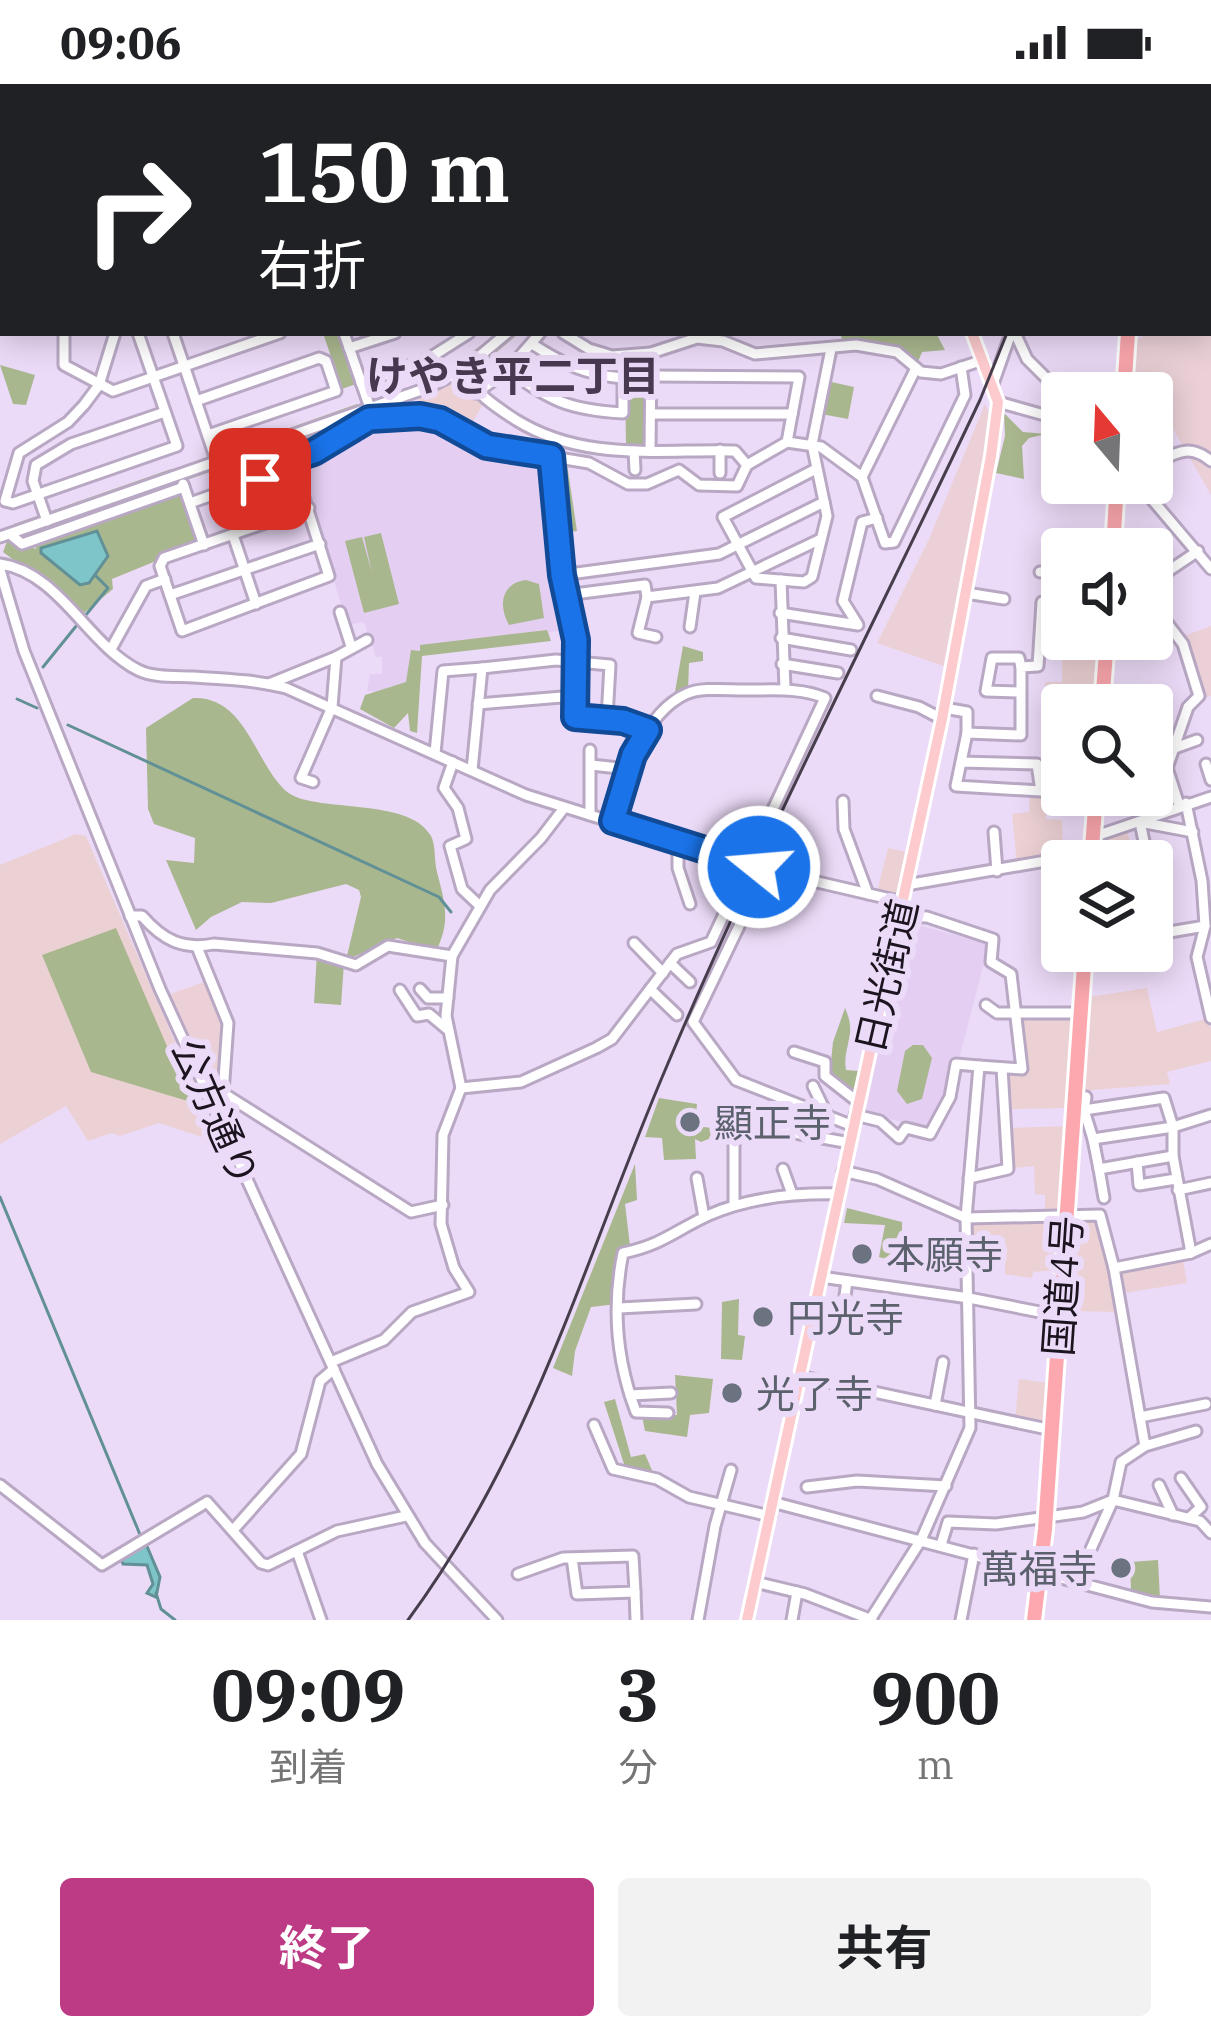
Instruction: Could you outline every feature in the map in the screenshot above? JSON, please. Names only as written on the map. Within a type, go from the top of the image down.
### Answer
[{"type":"highway","points":[[1125,372],[1128,336]]},
{"type":"highway","name":"国道4号","points":[[1034,1620],[1046,1517],[1084,972]]},
{"type":"main road","name":"日光街道","points":[[747,1620],[966,593],[998,402],[973,336]]},
{"type":"street","points":[[64,336],[64,365],[113,392],[271,336]]},
{"type":"street","points":[[115,336],[99,385],[68,422],[19,453],[5,501],[13,503],[177,446],[139,336]]},
{"type":"street","points":[[173,336],[216,460]]},
{"type":"street","points":[[345,336],[370,408]]},
{"type":"street","points":[[349,348],[386,336]]},
{"type":"street","points":[[361,383],[428,359],[465,336]]},
{"type":"street","points":[[5,535],[427,388],[463,370],[503,336]]},
{"type":"street","points":[[476,394],[508,370],[538,336]]},
{"type":"street","points":[[568,336],[612,356],[651,353],[686,338],[724,337],[755,353],[856,345],[897,352],[916,368],[941,374],[983,360]]},
{"type":"street","points":[[794,350],[796,336]]},
{"type":"street","points":[[993,384],[1012,336]]},
{"type":"street","points":[[1015,336],[1041,372]]},
{"type":"street","points":[[508,370],[548,399],[590,412],[623,413],[623,378],[591,376],[532,344]]},
{"type":"street","points":[[751,574],[804,582],[812,577],[827,516],[812,444],[831,350]]},
{"type":"street","points":[[650,451],[651,353]]},
{"type":"street","points":[[196,401],[319,358],[326,361],[336,391],[208,435]]},
{"type":"street","points":[[190,503],[293,462],[369,419],[420,416],[440,420],[487,446],[589,464],[638,486],[679,470],[699,485],[737,486],[747,466],[787,442],[812,444],[862,477],[885,543],[895,542],[965,395],[961,367]]},
{"type":"street","points":[[862,477],[916,368]]},
{"type":"street","points":[[463,370],[476,394],[556,441],[604,451],[734,451],[747,466]]},
{"type":"street","points":[[651,376],[799,377],[787,442]]},
{"type":"street","points":[[998,402],[1041,414]]},
{"type":"street","points":[[47,521],[33,481],[36,465],[71,445],[165,412]]},
{"type":"street","points":[[651,413],[792,414]]},
{"type":"street","points":[[285,438],[309,508],[329,576],[182,631],[160,566],[164,558],[309,508]]},
{"type":"street","points":[[556,441],[551,456],[562,575],[576,640],[575,717],[607,718],[648,730]]},
{"type":"street","points":[[1173,454],[1195,449],[1211,461]]},
{"type":"street","points":[[720,450],[720,473]]},
{"type":"street","points":[[634,452],[634,470]]},
{"type":"street","points":[[751,574],[723,517],[817,470]]},
{"type":"street","points":[[179,473],[204,545]]},
{"type":"street","points":[[5,535],[22,544],[184,488]]},
{"type":"street","points":[[562,575],[696,560],[738,545],[824,502]]},
{"type":"street","points":[[1157,504],[1211,569]]},
{"type":"street","points":[[780,613],[858,625],[843,601],[862,522],[877,518]]},
{"type":"street","points":[[233,535],[256,604]]},
{"type":"street","points":[[647,597],[718,588],[820,539]]},
{"type":"street","points":[[170,595],[320,544]]},
{"type":"street","points":[[1173,568],[1198,551]]},
{"type":"street","points":[[0,569],[18,568],[46,587],[111,649],[146,674],[269,684],[564,808],[766,870],[903,902]]},
{"type":"street","name":"公方通り","points":[[0,569],[24,651],[130,916],[377,1465],[406,1516],[462,1587],[496,1620]]},
{"type":"street","points":[[111,649],[146,586],[165,579]]},
{"type":"street","points":[[781,580],[784,689]]},
{"type":"street","points":[[566,595],[644,585],[647,597],[638,633],[656,637]]},
{"type":"street","points":[[690,627],[695,592]]},
{"type":"street","points":[[966,593],[1004,599]]},
{"type":"street","points":[[340,612],[351,646]]},
{"type":"street","points":[[1021,667],[1038,666],[1041,618]]},
{"type":"street","points":[[1173,630],[1184,644],[1199,696],[1188,707],[1173,746]]},
{"type":"street","points":[[781,638],[850,650]]},
{"type":"street","points":[[269,684],[367,640]]},
{"type":"street","points":[[314,782],[302,778],[332,707],[336,657]]},
{"type":"street","points":[[968,734],[1021,735],[1021,667],[1019,658],[992,658],[986,691],[1020,692]]},
{"type":"street","points":[[435,753],[443,671],[556,660],[610,665],[607,718]]},
{"type":"street","points":[[782,664],[838,673]]},
{"type":"street","points":[[472,770],[482,668]]},
{"type":"street","points":[[461,1088],[521,1082],[612,1039],[677,954],[711,942],[825,698],[784,689],[687,693],[648,730],[628,770],[613,821]]},
{"type":"street","points":[[478,704],[574,696]]},
{"type":"street","points":[[877,696],[943,713],[967,712],[968,734],[961,762],[956,787],[1041,791],[1037,764],[961,762]]},
{"type":"street","points":[[1173,749],[1197,740]]},
{"type":"street","points":[[590,750],[590,815]]},
{"type":"street","points":[[453,762],[444,788],[458,808],[466,839],[450,846],[462,889],[480,906]]},
{"type":"street","points":[[1206,764],[1211,780]]},
{"type":"street","points":[[591,765],[628,770]]},
{"type":"street","points":[[1173,782],[1193,832],[1208,905],[1197,957],[1206,976],[1211,1018]]},
{"type":"street","points":[[1109,840],[1182,804],[1210,797],[1211,810]]},
{"type":"street","points":[[843,801],[844,829],[868,894]]},
{"type":"street","points":[[234,1529],[301,1454],[320,1381],[333,1365],[383,1340],[412,1312],[469,1292],[442,1235],[443,1135],[461,1088],[448,1031],[452,956],[480,906],[564,808]]},
{"type":"street","points":[[1140,822],[1193,832]]},
{"type":"street","points":[[1140,822],[1144,840]]},
{"type":"street","points":[[994,832],[997,871]]},
{"type":"street","points":[[678,842],[678,868],[690,904]]},
{"type":"street","points":[[906,885],[1041,861]]},
{"type":"street","points":[[766,870],[692,1022],[736,1080],[829,1118],[880,1121],[899,1138],[906,1129],[930,1134],[950,1097],[956,1064],[1022,1069],[1011,974],[991,962],[993,939],[927,917],[899,916]]},
{"type":"street","points":[[130,916],[142,916],[164,939],[197,947],[214,944],[317,953],[356,965],[388,946],[452,956]]},
{"type":"street","points":[[1173,931],[1205,926]]},
{"type":"street","points":[[634,943],[663,973]]},
{"type":"street","points":[[197,947],[228,1023],[223,1093]]},
{"type":"street","points":[[1197,957],[1211,954]]},
{"type":"street","points":[[670,963],[690,982]]},
{"type":"street","points":[[419,989],[428,998],[448,998]]},
{"type":"street","points":[[650,989],[677,1015]]},
{"type":"street","points":[[400,990],[417,1016],[429,1014],[448,1031]]},
{"type":"street","points":[[986,1005],[998,1013],[1081,1013]]},
{"type":"street","points":[[794,1052],[826,1063],[825,1076],[858,1102]]},
{"type":"street","points":[[755,1582],[871,1620],[921,1540],[967,1439],[966,1218],[979,1066]]},
{"type":"street","points":[[969,1178],[1008,1169],[1002,1067]]},
{"type":"street","points":[[814,1086],[829,1118]]},
{"type":"street","points":[[210,1099],[223,1093]]},
{"type":"street","points":[[223,1093],[411,1212],[443,1205]]},
{"type":"street","points":[[1075,1094],[1086,1097],[1084,1110],[1104,1198]]},
{"type":"street","points":[[1084,1110],[1164,1098],[1173,1127],[1172,1156],[1191,1253]]},
{"type":"street","points":[[1093,1139],[1173,1127],[1211,1115]]},
{"type":"street","points":[[734,1205],[734,1122],[850,1143]]},
{"type":"street","points":[[1099,1169],[1172,1156]]},
{"type":"street","points":[[1136,1162],[1139,1185],[1211,1183]]},
{"type":"street","points":[[783,1169],[792,1194]]},
{"type":"street","points":[[843,1172],[877,1179],[966,1218],[1100,1215],[1114,1268],[1145,1446]]},
{"type":"street","points":[[697,1178],[704,1217]]},
{"type":"street","points":[[668,1413],[636,1412],[619,1360],[623,1253],[657,1246],[734,1205],[792,1194],[839,1194]]},
{"type":"street","points":[[1114,1268],[1191,1253],[1211,1244]]},
{"type":"street","points":[[821,1277],[1060,1316]]},
{"type":"street","points":[[842,1318],[848,1281]]},
{"type":"street","points":[[619,1308],[696,1304]]},
{"type":"street","points":[[935,1406],[943,1362]]},
{"type":"street","points":[[800,1376],[1052,1430]]},
{"type":"street","points":[[630,1395],[670,1393]]},
{"type":"street","points":[[1140,1417],[1206,1405]]},
{"type":"street","points":[[594,1425],[614,1469],[657,1479],[689,1497],[770,1516]]},
{"type":"street","points":[[1076,1582],[1113,1500],[1121,1462],[1145,1446],[1196,1431]]},
{"type":"street","points":[[698,1620],[731,1470]]},
{"type":"street","points":[[1181,1478],[1201,1508],[1189,1519]]},
{"type":"street","points":[[807,1487],[856,1481],[946,1486]]},
{"type":"street","points":[[0,1485],[102,1565],[207,1502],[261,1563],[275,1564],[337,1532],[406,1516]]},
{"type":"street","points":[[1159,1485],[1173,1515]]},
{"type":"street","points":[[941,1545],[948,1522],[995,1524],[1083,1512],[1113,1500],[1200,1521],[1211,1533]]},
{"type":"street","points":[[772,1502],[1162,1604],[1211,1607]]},
{"type":"street","points":[[297,1551],[321,1620]]},
{"type":"street","points":[[961,1620],[974,1554]]},
{"type":"street","points":[[518,1574],[572,1558],[633,1556],[636,1620]]},
{"type":"street","points":[[572,1558],[577,1594],[635,1592]]},
{"type":"street","points":[[792,1620],[797,1592]]},
{"type":"shaded area","points":[[324,336],[341,336],[356,384],[342,389]]},
{"type":"shaded area","points":[[494,336],[515,336],[471,374],[457,370],[413,391],[408,401],[375,412],[371,400],[438,377]]},
{"type":"shaded area","points":[[841,336],[938,336],[945,350],[922,352],[917,364],[896,348],[844,344]]},
{"type":"shaded area","points":[[1144,336],[1211,336],[1211,495],[1173,429],[1173,372],[1130,372],[1131,342]]},
{"type":"shaded area","points":[[0,365],[35,375],[26,405],[13,404]]},
{"type":"shaded area","points":[[462,372],[485,401],[466,433],[422,412],[416,394]]},
{"type":"shaded area","points":[[625,379],[645,379],[645,447],[626,447]]},
{"type":"shaded area","points":[[827,381],[854,387],[848,419],[821,414]]},
{"type":"shaded area","points":[[357,404],[362,419],[187,480],[182,466]]},
{"type":"shaded area","points":[[985,404],[993,441],[949,668],[877,643],[929,539]]},
{"type":"shaded area","points":[[1004,413],[1023,432],[1041,434],[1022,446],[1024,479],[996,473],[1005,436]]},
{"type":"shaded area","points":[[415,419],[442,424],[479,445],[549,459],[570,630],[550,632],[550,639],[416,653],[406,687],[390,686],[389,693],[367,691],[370,674],[382,674],[382,657],[376,657],[364,622],[347,625],[298,460],[375,421]]},
{"type":"shaded area","points":[[567,464],[577,531],[563,533],[554,466]]},
{"type":"shaded area","points":[[171,469],[176,484],[20,540],[14,524]]},
{"type":"shaded area","points":[[176,494],[184,496],[200,543],[112,579],[113,589],[84,613],[3,552],[8,539],[36,549],[34,543],[104,519],[106,523],[106,518]]},
{"type":"shaded area","points":[[97,531],[108,556],[89,583],[80,585],[41,553],[41,548]]},
{"type":"shaded area","points":[[381,533],[399,604],[364,613],[345,541],[362,537],[372,573],[364,537]]},
{"type":"shaded area","points":[[558,535],[570,632],[562,631],[548,538]]},
{"type":"shaded area","points":[[526,580],[539,584],[544,618],[509,625],[504,596],[511,586]]},
{"type":"shaded area","points":[[1211,626],[1211,696],[1201,699],[1181,637]]},
{"type":"shaded area","points":[[547,630],[551,641],[422,656],[417,733],[410,731],[408,713],[394,728],[360,709],[365,695],[406,682],[411,650],[420,651],[420,645]]},
{"type":"shaded area","points":[[683,646],[703,652],[703,661],[689,663],[688,691],[675,692]]},
{"type":"shaded area","points":[[1062,660],[1097,660],[1095,684],[1062,682]]},
{"type":"shaded area","points":[[193,698],[211,700],[237,719],[286,791],[317,802],[403,815],[420,824],[433,840],[444,903],[444,930],[436,951],[397,938],[346,960],[361,897],[359,890],[346,884],[271,903],[242,902],[196,930],[166,860],[194,863],[195,838],[154,824],[148,809],[146,728]]},
{"type":"shaded area","points":[[1030,793],[1041,794],[1041,816],[1062,820],[1063,840],[1041,840],[1041,860],[1017,865],[1012,814],[1029,812]]},
{"type":"shaded area","points":[[1126,827],[1129,840],[1101,840]]},
{"type":"shaded area","points":[[76,834],[86,836],[215,1135],[202,1137],[159,1123],[88,1141],[66,1106],[0,1144],[0,865]]},
{"type":"shaded area","points":[[888,848],[911,853],[900,898],[877,892]]},
{"type":"shaded area","points":[[903,921],[989,944],[959,1059],[946,1097],[927,1129],[861,1111]]},
{"type":"shaded area","points":[[116,928],[191,1102],[91,1072],[42,955]]},
{"type":"shaded area","points":[[317,953],[344,963],[341,1005],[314,1003]]},
{"type":"shaded area","points":[[210,980],[227,1021],[221,1091],[211,1095],[167,995]]},
{"type":"shaded area","points":[[1147,988],[1157,1032],[1206,1019],[1211,1028],[1211,1061],[1167,1072],[1170,1084],[1080,1091],[1089,997]]},
{"type":"shaded area","points":[[845,1008],[850,1026],[846,1070],[860,1071],[855,1095],[830,1072],[833,1042]]},
{"type":"shaded area","points":[[1017,1016],[1074,1017],[1071,1108],[1012,1109],[1007,1073],[1024,1072]]},
{"type":"shaded area","points":[[923,1045],[932,1058],[922,1099],[907,1104],[897,1091],[905,1051]]},
{"type":"shaded area","points":[[659,1098],[697,1104],[696,1116],[703,1127],[713,1128],[714,1118],[719,1117],[731,1126],[725,1144],[718,1145],[711,1138],[695,1139],[696,1159],[664,1160],[662,1138],[645,1137]]},
{"type":"shaded area","points":[[1067,1126],[1062,1211],[1045,1211],[1045,1195],[1035,1194],[1034,1166],[1012,1168],[1012,1128]]},
{"type":"shaded area","points":[[635,1164],[637,1200],[625,1204],[630,1246],[617,1252],[617,1304],[591,1307],[575,1351],[572,1376],[553,1368]]},
{"type":"shaded area","points":[[847,1208],[902,1222],[895,1262],[879,1257],[885,1225],[844,1223]]},
{"type":"shaded area","points":[[1100,1215],[1119,1312],[1072,1311],[1074,1218]]},
{"type":"shaded area","points":[[1063,1218],[1056,1270],[1033,1272],[1032,1278],[1005,1274],[1005,1238],[972,1238],[971,1220]]},
{"type":"shaded area","points":[[1183,1260],[1187,1283],[1118,1294],[1115,1270]]},
{"type":"shaded area","points":[[739,1299],[738,1335],[745,1336],[742,1360],[721,1359],[722,1302]]},
{"type":"shaded area","points":[[675,1375],[713,1379],[709,1413],[690,1415],[687,1437],[645,1431],[642,1416],[677,1415]]},
{"type":"shaded area","points":[[1019,1379],[1048,1383],[1045,1425],[1015,1420]]},
{"type":"shaded area","points":[[615,1399],[631,1457],[645,1454],[654,1475],[625,1467],[604,1402]]},
{"type":"shaded area","points":[[146,1544],[160,1577],[156,1597],[147,1593],[153,1584],[147,1565],[123,1564],[121,1559]]},
{"type":"shaded area","points":[[1158,1560],[1160,1599],[1131,1590],[1130,1562]]},
{"type":"waterway","points":[[85,616],[108,588],[96,576]]},
{"type":"waterway","points":[[43,667],[77,625]]},
{"type":"waterway","points":[[17,699],[37,708]]},
{"type":"waterway","points":[[68,725],[439,897],[451,912]]},
{"type":"waterway","points":[[0,1197],[141,1537]]},
{"type":"waterway","points":[[156,1593],[161,1609],[175,1620]]},
{"type":"railway","points":[[408,1620],[452,1555],[523,1421],[702,984],[980,400],[1006,336]]},
{"type":"place","name":"顯正寺","points":[[690,1122]]},
{"type":"place","name":"本願寺","points":[[862,1254]]},
{"type":"place","name":"円光寺","points":[[763,1317]]},
{"type":"place","name":"光了寺","points":[[732,1393]]},
{"type":"place","name":"萬福寺","points":[[1121,1568]]},
{"type":"district","name":"けやき平二丁目","points":[[513,375]]},
{"type":"route","points":[[260,479],[295,466],[292,459],[314,452],[355,424],[387,417],[431,417],[487,446],[551,456],[562,575],[576,640],[575,717],[607,718],[648,730],[633,755],[613,821],[759,867]]}]
